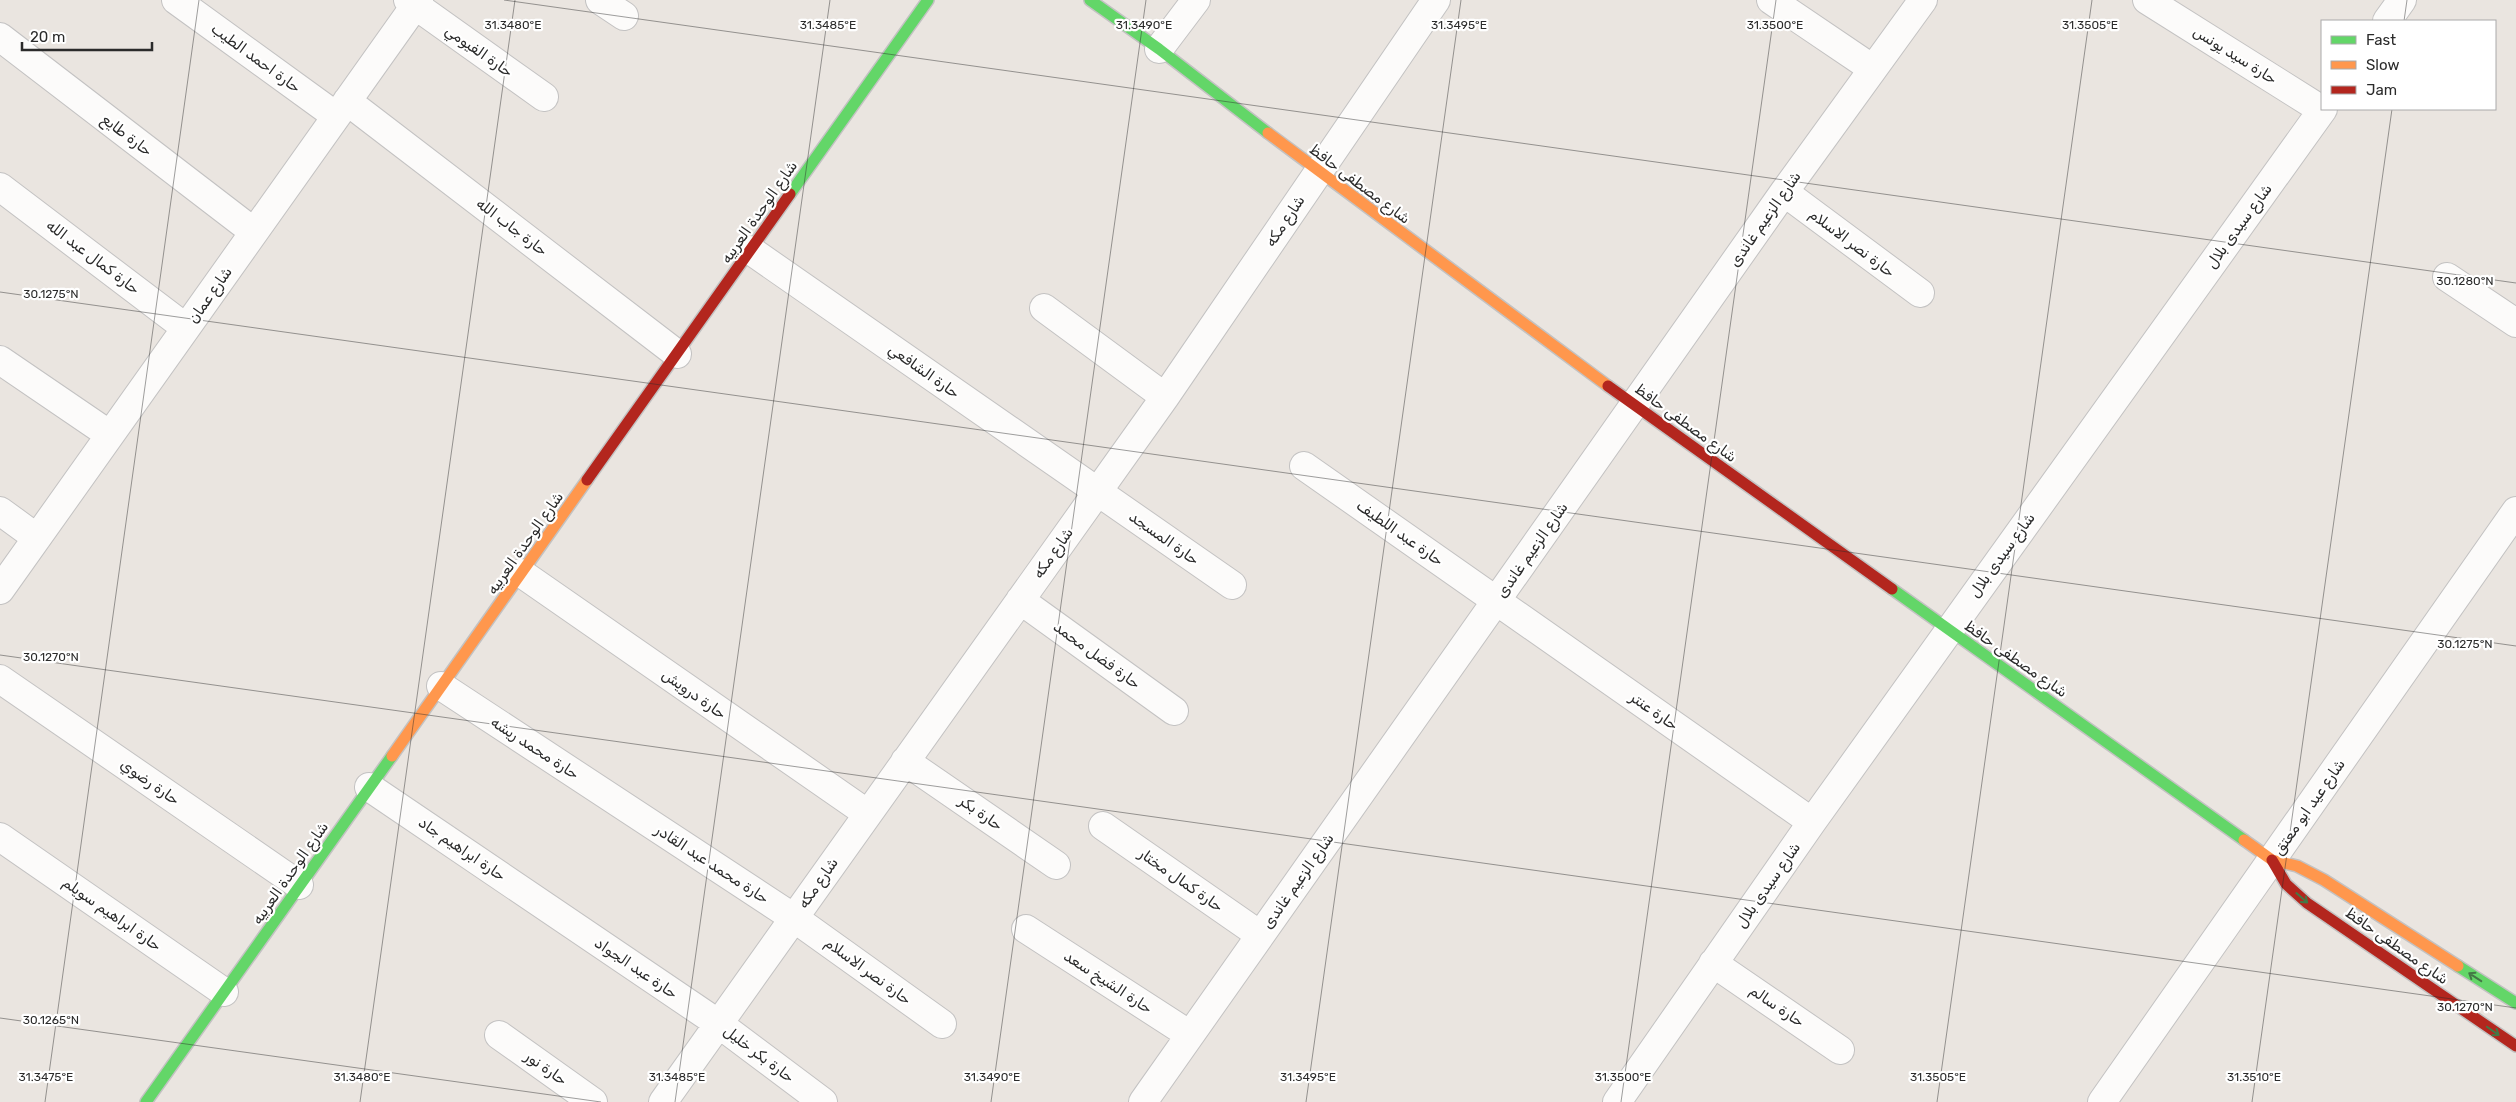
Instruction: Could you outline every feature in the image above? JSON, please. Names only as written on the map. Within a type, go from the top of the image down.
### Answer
[{"type":"street","name":"حارة احمد الطيب","points":[[176,0],[341,109]]},
{"type":"street","points":[[600,0],[624,16]]},
{"type":"street","name":"شارع الوحدة العربيه","points":[[146,1102],[928,0]]},
{"type":"street","name":"شارع مصطفى حافظ","points":[[1090,0],[1159,49],[1318,172],[1634,405],[2272,860],[2297,866],[2324,880],[2516,1003]]},
{"type":"street","points":[[1159,49],[1196,0]]},
{"type":"street","name":"شارع مكه","points":[[663,1102],[1165,397],[1436,0]]},
{"type":"street","points":[[1772,0],[1873,69]]},
{"type":"street","name":"شارع الزعيم غاندى","points":[[1142,1102],[1784,192],[1923,0]]},
{"type":"street","name":"حارة سيد يونس","points":[[2148,0],[2321,108]]},
{"type":"street","points":[[2388,20],[2402,0]]},
{"type":"street","name":"شارع عمان","points":[[0,590],[341,109],[414,2]]},
{"type":"street","name":"حارة الفيومي","points":[[414,2],[544,97]]},
{"type":"street","name":"حارة طايع","points":[[0,37],[254,232]]},
{"type":"street","name":"حارة جاب الله","points":[[341,109],[677,354]]},
{"type":"street","name":"شارع سيدى بلال","points":[[1617,1102],[1812,822],[2322,110]]},
{"type":"street","name":"حارة كمال عبد الله","points":[[0,187],[186,328]]},
{"type":"street","name":"حارة نصر الاسلام","points":[[1784,192],[1920,293]]},
{"type":"street","name":"حارة الشافعي","points":[[750,250],[1097,491]]},
{"type":"street","points":[[2447,277],[2516,323]]},
{"type":"street","points":[[1044,308],[1165,397]]},
{"type":"street","points":[[0,360],[110,435]]},
{"type":"street","name":"حارة عبد اللطيف","points":[[1304,466],[1496,600]]},
{"type":"street","name":"حارة المسجد","points":[[1097,491],[1232,586]]},
{"type":"street","points":[[0,511],[37,538]]},
{"type":"street","name":"شارع عيد ابو معتق","points":[[2102,1102],[2516,511]]},
{"type":"street","name":"حارة درويش","points":[[521,573],[868,814]]},
{"type":"street","name":"حارة فضل محمد","points":[[1020,600],[1174,711]]},
{"type":"street","name":"حارة عنتر","points":[[1496,600],[1812,822]]},
{"type":"street","name":"حارة رضوي","points":[[0,679],[300,886]]},
{"type":"street","name":"حارة محمد ريشه","points":[[441,686],[630,810]]},
{"type":"street","name":"حارة بكر","points":[[906,761],[1056,865]]},
{"type":"street","name":"حارة ابراهيم جاد","points":[[369,787],[554,912]]},
{"type":"street","name":"حارة محمد عبد القادر","points":[[630,810],[794,918]]},
{"type":"street","name":"حارة كمال مختار","points":[[1103,826],[1260,935]]},
{"type":"street","name":"حارة ابراهيم سويلم","points":[[0,837],[224,992]]},
{"type":"street","name":"شارع مصطفى حافظ","points":[[2272,860],[2286,884],[2307,903],[2516,1046]]},
{"type":"street","name":"حارة عبد الجواد","points":[[554,912],[719,1024]]},
{"type":"street","name":"حارة نصر الاسلام","points":[[794,918],[942,1024]]},
{"type":"street","name":"حارة الشيخ سعد","points":[[1026,930],[1190,1035]]},
{"type":"street","name":"حارة سالم","points":[[1714,963],[1840,1050]]},
{"type":"street","name":"حارة بكر خليل","points":[[719,1024],[824,1102]]},
{"type":"street","name":"حارة نور","points":[[499,1035],[593,1102]]},
{"type":"traffic: fast","points":[[790,194],[928,0]]},
{"type":"traffic: fast","points":[[1090,0],[1159,49],[1268,133]]},
{"type":"traffic: fast","points":[[1892,589],[2244,840]]},
{"type":"traffic: fast","points":[[146,1102],[392,756]]},
{"type":"traffic: fast","points":[[2458,966],[2516,1003]]},
{"type":"traffic: slow","points":[[1268,133],[1608,386]]},
{"type":"traffic: slow","points":[[392,756],[587,480]]},
{"type":"traffic: slow","points":[[2244,840],[2272,860],[2297,866],[2324,880],[2458,966]]},
{"type":"traffic: jam","points":[[587,480],[790,194]]},
{"type":"traffic: jam","points":[[1608,386],[1892,589]]},
{"type":"traffic: jam","points":[[2272,860],[2286,884],[2307,903],[2516,1046]]}]
